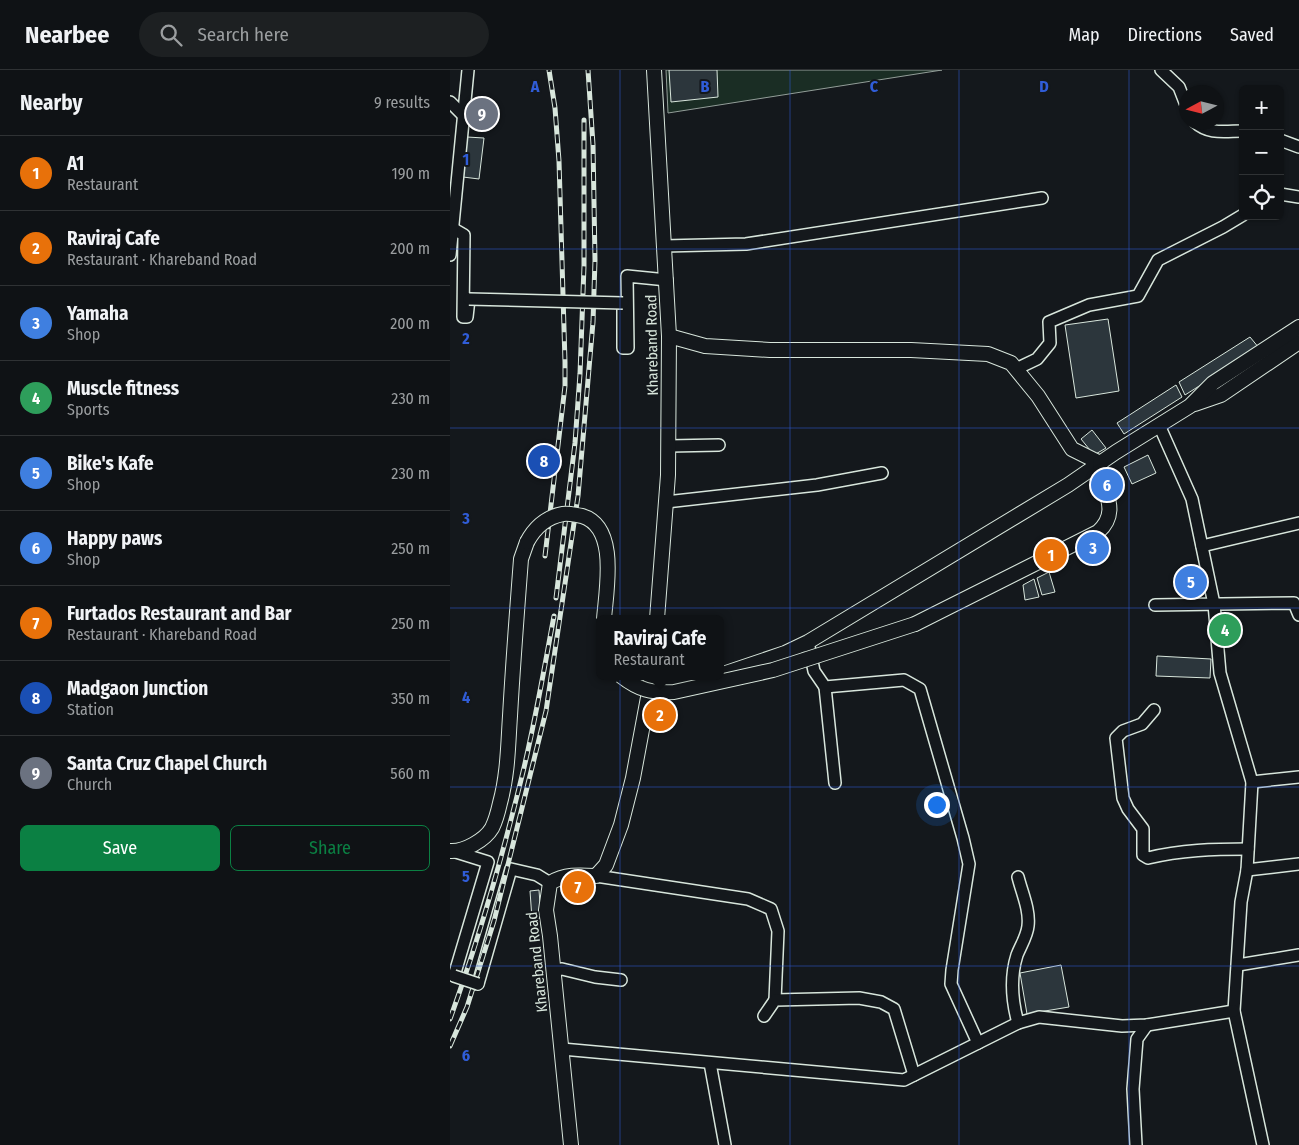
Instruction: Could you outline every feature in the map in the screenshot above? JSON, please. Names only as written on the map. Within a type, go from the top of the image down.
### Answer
[{"type":"main road","name":"Khareband Road","points":[[654,70],[669,336],[666,502],[657,615]]},
{"type":"main road","points":[[724,674],[785,653],[808,642],[1068,485],[1190,406],[1213,383],[1299,327]]},
{"type":"main road","points":[[669,336],[705,346],[770,350],[911,350],[988,354],[1011,363],[1038,396],[1072,449],[1100,463]]},
{"type":"main road","points":[[1190,406],[1221,395],[1299,342]]},
{"type":"main road","points":[[626,680],[634,686],[647,691],[660,693],[674,692],[773,670],[915,624],[1098,532],[1105,526],[1109,516],[1110,505],[1100,472],[1100,463]]},
{"type":"main road","points":[[453,851],[481,840],[491,830],[496,819],[507,771],[521,559],[531,535],[543,522],[552,517],[572,514],[585,517],[593,522],[599,530],[605,542],[608,566],[604,615]]},
{"type":"main road","points":[[550,883],[558,878],[571,875],[596,876],[606,865],[621,825],[633,778],[652,681],[676,684],[695,680]]},
{"type":"main road","name":"Khareband Road","points":[[550,883],[546,910],[554,970],[571,1145]]},
{"type":"street","points":[[450,248],[453,182],[464,115],[468,70]]},
{"type":"street","points":[[1161,70],[1179,87]]},
{"type":"street","points":[[450,102],[464,115]]},
{"type":"street","points":[[1204,130],[1214,132],[1239,131]]},
{"type":"street","points":[[1284,141],[1299,147]]},
{"type":"street","points":[[1284,195],[1299,197]]},
{"type":"street","points":[[664,246],[746,244],[1042,198]]},
{"type":"street","points":[[1016,369],[1038,359],[1050,343],[1049,322],[1089,305],[1138,296],[1158,260],[1239,217]]},
{"type":"street","points":[[452,228],[464,235],[463,317],[467,317],[469,299],[623,303],[624,348],[628,348],[627,276],[667,280]]},
{"type":"street","points":[[1160,425],[1192,499],[1214,604],[1220,673],[1252,782],[1247,870],[1241,902],[1234,1011],[1263,1145],[1258,1145]]},
{"type":"street","points":[[668,446],[719,445]]},
{"type":"street","points":[[666,502],[817,484],[882,473]]},
{"type":"street","points":[[1202,546],[1299,523]]},
{"type":"street","points":[[1155,605],[1294,603],[1299,614]]},
{"type":"street","points":[[808,642],[814,671],[825,688],[835,784]]},
{"type":"street","points":[[825,688],[904,680],[920,689],[969,864],[951,984],[978,1043]]},
{"type":"street","points":[[1154,710],[1142,724],[1123,731],[1116,738],[1123,798],[1128,809],[1143,829],[1142,855],[1148,858],[1164,854],[1207,849],[1248,849]]},
{"type":"street","points":[[1252,782],[1299,777]]},
{"type":"street","points":[[453,851],[488,862],[454,976],[478,984],[510,869],[537,875],[550,883]]},
{"type":"street","points":[[1247,870],[1299,864]]},
{"type":"street","points":[[596,876],[748,899],[771,909],[778,931],[775,1000],[764,1016]]},
{"type":"street","points":[[1018,877],[1028,917],[1028,927],[1015,962],[1013,973],[1013,999],[1018,1023]]},
{"type":"street","points":[[1238,965],[1299,955]]},
{"type":"street","points":[[554,970],[562,969],[595,977],[621,980]]},
{"type":"street","points":[[775,1000],[860,998],[881,1002],[894,1009],[914,1075]]},
{"type":"street","points":[[562,1049],[904,1080],[1018,1023],[1039,1017],[1122,1026],[1147,1025],[1234,1011]]},
{"type":"street","points":[[1136,1145],[1134,1089],[1137,1039],[1147,1025]]},
{"type":"street","points":[[710,1063],[725,1145]]},
{"type":"green space","points":[[666,70],[942,70],[668,113]]},
{"type":"building","points":[[669,70],[717,70],[718,97],[671,102]]},
{"type":"building","points":[[490,105],[493,122],[473,125],[470,108]]},
{"type":"building","points":[[467,137],[484,138],[479,179],[463,177]]},
{"type":"building","points":[[1108,319],[1119,391],[1076,398],[1065,325]]},
{"type":"building","points":[[1250,337],[1259,348],[1185,395],[1179,382]]},
{"type":"building","points":[[1176,385],[1182,397],[1124,434],[1117,423]]},
{"type":"building","points":[[1092,430],[1106,448],[1094,455],[1081,439]]},
{"type":"building","points":[[1148,455],[1156,473],[1132,484],[1124,467]]},
{"type":"building","points":[[1049,572],[1055,592],[1042,595],[1037,578]]},
{"type":"building","points":[[1034,579],[1039,597],[1025,600],[1023,585]]},
{"type":"building","points":[[1157,656],[1211,659],[1210,678],[1156,676]]},
{"type":"building","points":[[539,890],[541,918],[532,919],[530,891]]},
{"type":"building","points":[[1061,965],[1069,1007],[1027,1014],[1020,973]]},
{"type":"railway","points":[[545,556],[565,386],[559,161],[555,108],[549,70]]},
{"type":"railway","points":[[450,1046],[467,1007],[494,921],[546,711],[578,496],[593,322],[595,260],[593,145],[588,70]]},
{"type":"railway","points":[[556,598],[575,443],[580,374],[584,266],[584,120]]},
{"type":"railway","points":[[450,1019],[480,929],[514,807],[531,736],[554,616]]},
{"type":"place","name":"Santa Cruz Chapel Church","points":[[482,114]]},
{"type":"place","name":"Madgaon Junction","points":[[544,461]]},
{"type":"place","name":"Happy paws","points":[[1107,485]]},
{"type":"place","name":"Yamaha","points":[[1093,548]]},
{"type":"place","name":"A1","points":[[1051,555]]},
{"type":"place","name":"Bike's Kafe","points":[[1191,582]]},
{"type":"place","name":"Muscle fitness","points":[[1225,630]]},
{"type":"place","name":"Raviraj Cafe","points":[[660,715]]},
{"type":"place","name":"Furtados Restaurant and Bar","points":[[578,887]]}]
